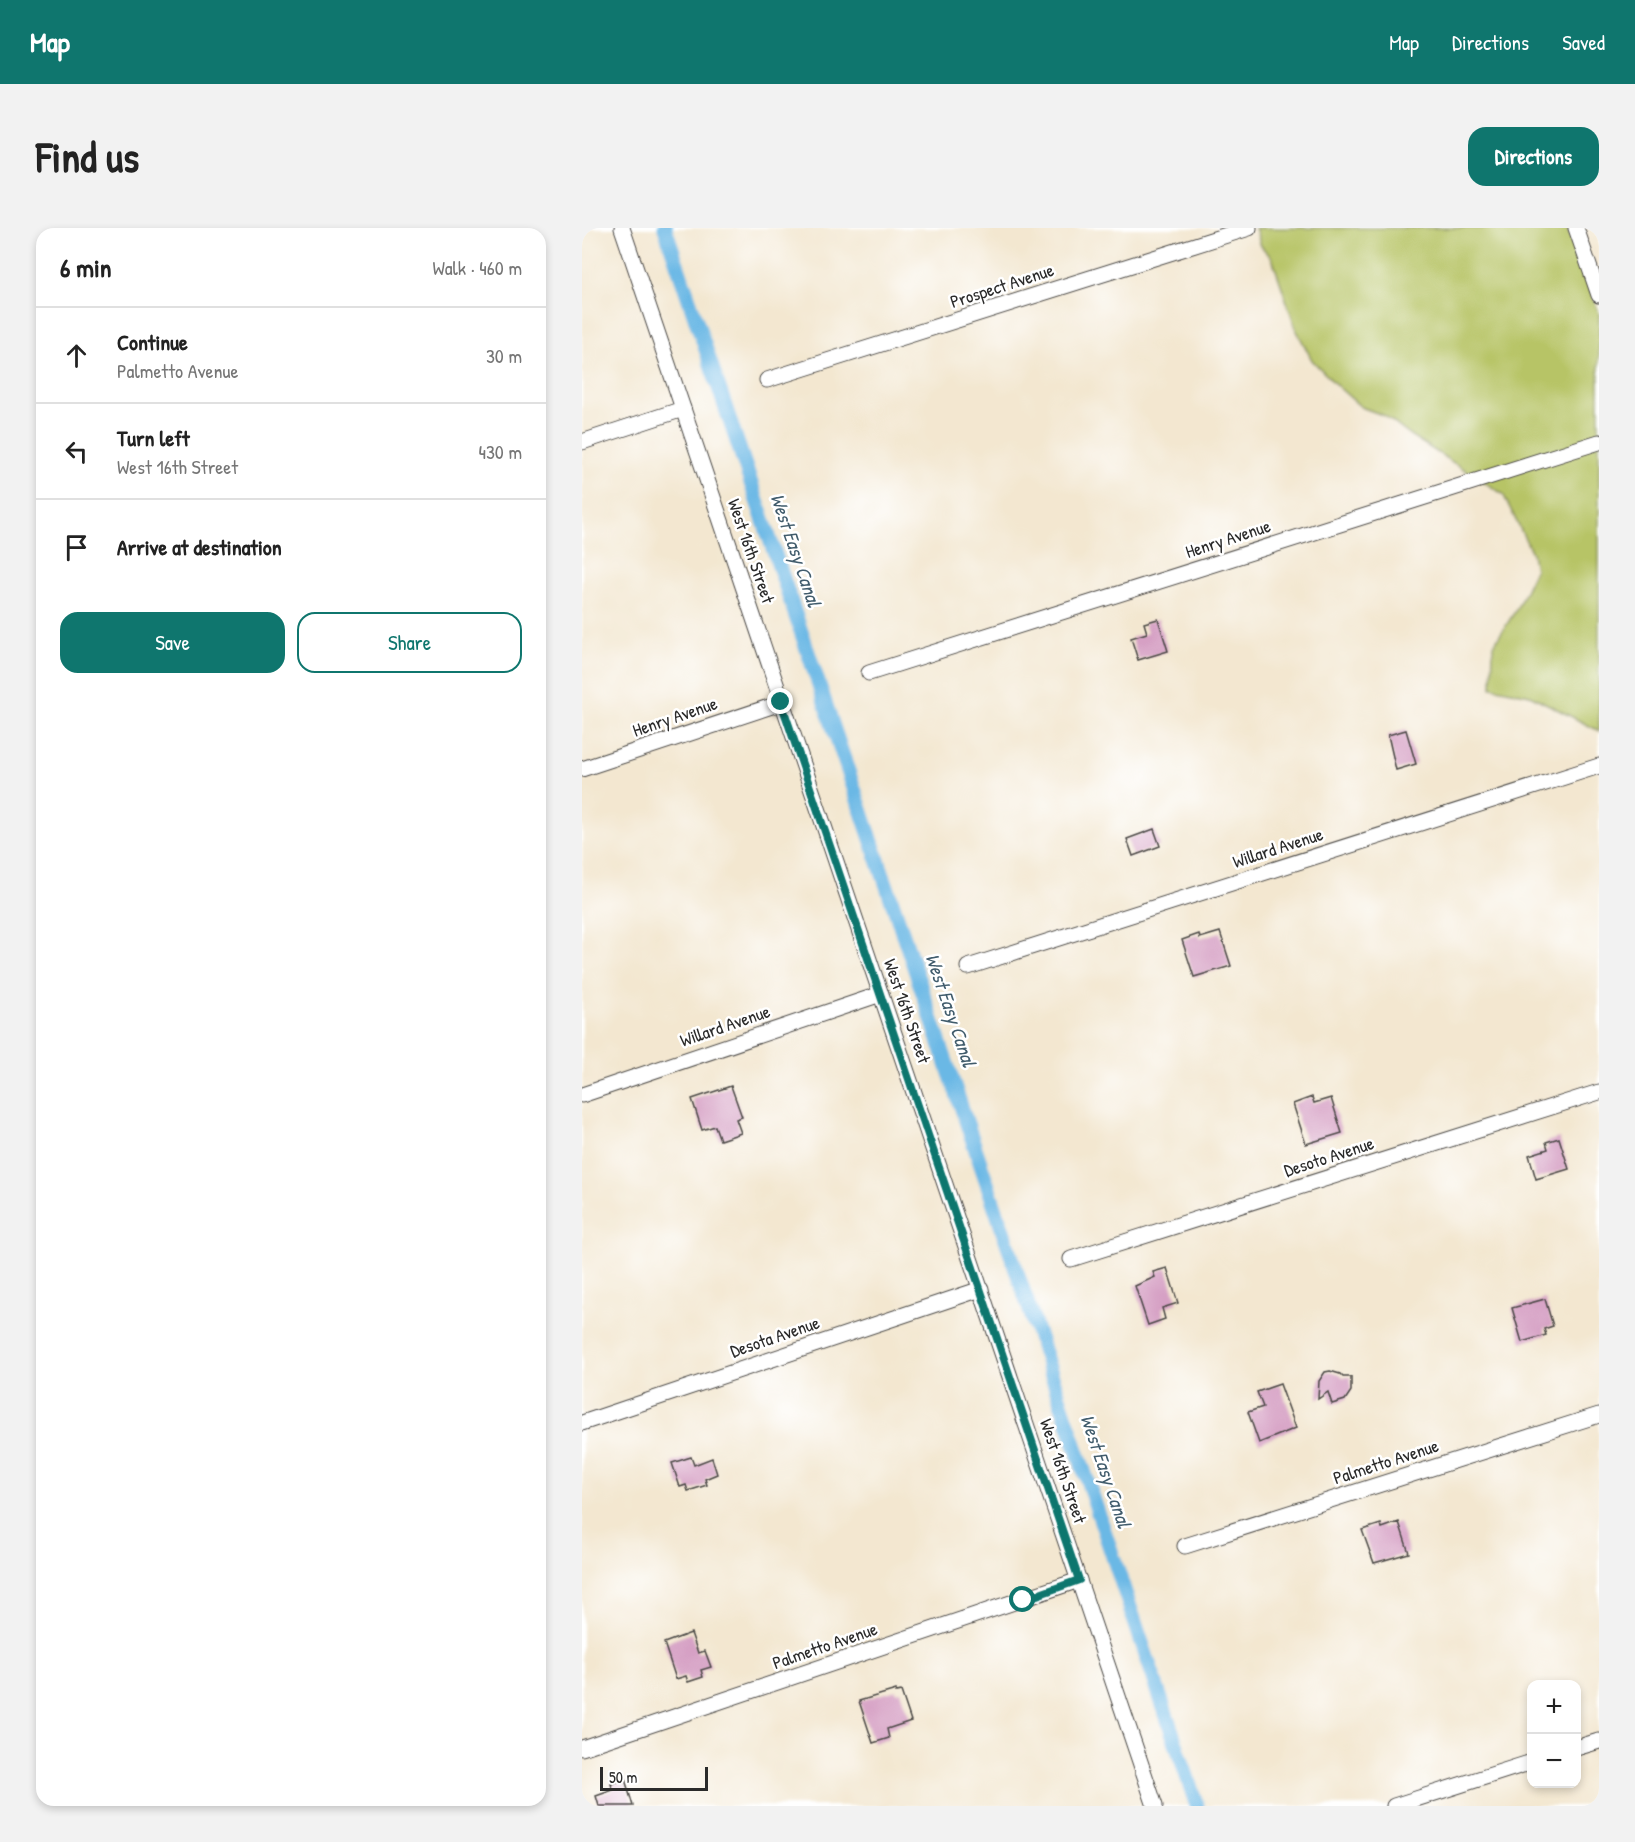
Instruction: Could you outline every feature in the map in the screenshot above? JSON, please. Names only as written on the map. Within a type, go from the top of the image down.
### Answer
[{"type":"street","name":"West 16th Street","points":[[622,228],[1155,1806]]},
{"type":"street","name":"Prospect Avenue","points":[[767,381],[1249,228]]},
{"type":"street","points":[[1576,228],[1599,295]]},
{"type":"street","points":[[582,441],[683,409]]},
{"type":"street","name":"Henry Avenue","points":[[869,673],[1599,442]]},
{"type":"street","name":"Henry Avenue","points":[[582,769],[781,702]]},
{"type":"street","name":"Willard Avenue","points":[[968,967],[1599,766]]},
{"type":"street","name":"Willard Avenue","points":[[582,1095],[881,994]]},
{"type":"street","name":"Desoto Avenue","points":[[1071,1259],[1599,1092]]},
{"type":"street","name":"Desota Avenue","points":[[582,1423],[981,1289]]},
{"type":"street","name":"Palmetto Avenue","points":[[1185,1546],[1599,1415]]},
{"type":"street","name":"Palmetto Avenue","points":[[582,1748],[1079,1580]]},
{"type":"street","points":[[1581,1746],[1599,1741]]},
{"type":"street","points":[[1394,1806],[1527,1764]]},
{"type":"green space","points":[[1255,228],[1567,228],[1599,313],[1599,731],[1530,695],[1492,687],[1493,646],[1516,610],[1535,570],[1532,553],[1503,494],[1408,434],[1385,416],[1361,407],[1312,360],[1296,329],[1272,258],[1261,246]]},
{"type":"building","points":[[1158,619],[1168,651],[1138,660],[1131,638],[1147,633],[1144,623]]},
{"type":"building","points":[[1406,730],[1416,764],[1396,770],[1388,735]]},
{"type":"building","points":[[1154,829],[1160,846],[1133,856],[1127,839]]},
{"type":"building","points":[[1220,932],[1231,966],[1194,977],[1182,940],[1199,934],[1200,938]]},
{"type":"building","points":[[731,1086],[742,1117],[736,1119],[741,1133],[720,1140],[715,1126],[702,1130],[692,1099]]},
{"type":"building","points":[[1312,1097],[1314,1103],[1331,1098],[1342,1133],[1306,1144],[1293,1104]]},
{"type":"building","points":[[1559,1138],[1569,1169],[1536,1179],[1529,1155],[1548,1149],[1546,1142]]},
{"type":"building","points":[[1167,1268],[1178,1303],[1162,1308],[1165,1319],[1148,1325],[1135,1286],[1155,1277],[1153,1272]]},
{"type":"building","points":[[1545,1299],[1553,1326],[1544,1329],[1546,1335],[1522,1342],[1512,1308]]},
{"type":"building","points":[[1330,1371],[1343,1377],[1351,1377],[1351,1391],[1345,1400],[1332,1404],[1328,1392],[1318,1399],[1319,1381],[1325,1372]]},
{"type":"building","points":[[1280,1384],[1296,1428],[1259,1443],[1248,1412],[1263,1407],[1257,1392]]},
{"type":"building","points":[[691,1457],[694,1465],[712,1458],[717,1474],[705,1479],[707,1485],[688,1491],[686,1485],[680,1487],[672,1463]]},
{"type":"building","points":[[1399,1522],[1409,1553],[1374,1563],[1362,1530],[1381,1524],[1382,1528]]},
{"type":"building","points":[[691,1633],[698,1653],[705,1651],[711,1667],[701,1670],[703,1677],[688,1682],[686,1676],[676,1679],[664,1643]]},
{"type":"building","points":[[896,1690],[896,1692],[901,1691],[911,1721],[887,1729],[889,1738],[873,1743],[859,1701]]},
{"type":"building","points":[[625,1779],[633,1806],[599,1806],[596,1796],[613,1790],[611,1784]]},
{"type":"waterway","name":"West Easy Canal","points":[[665,228],[1197,1806]]},
{"type":"route","points":[[781,702],[1079,1580],[1023,1600]]}]
